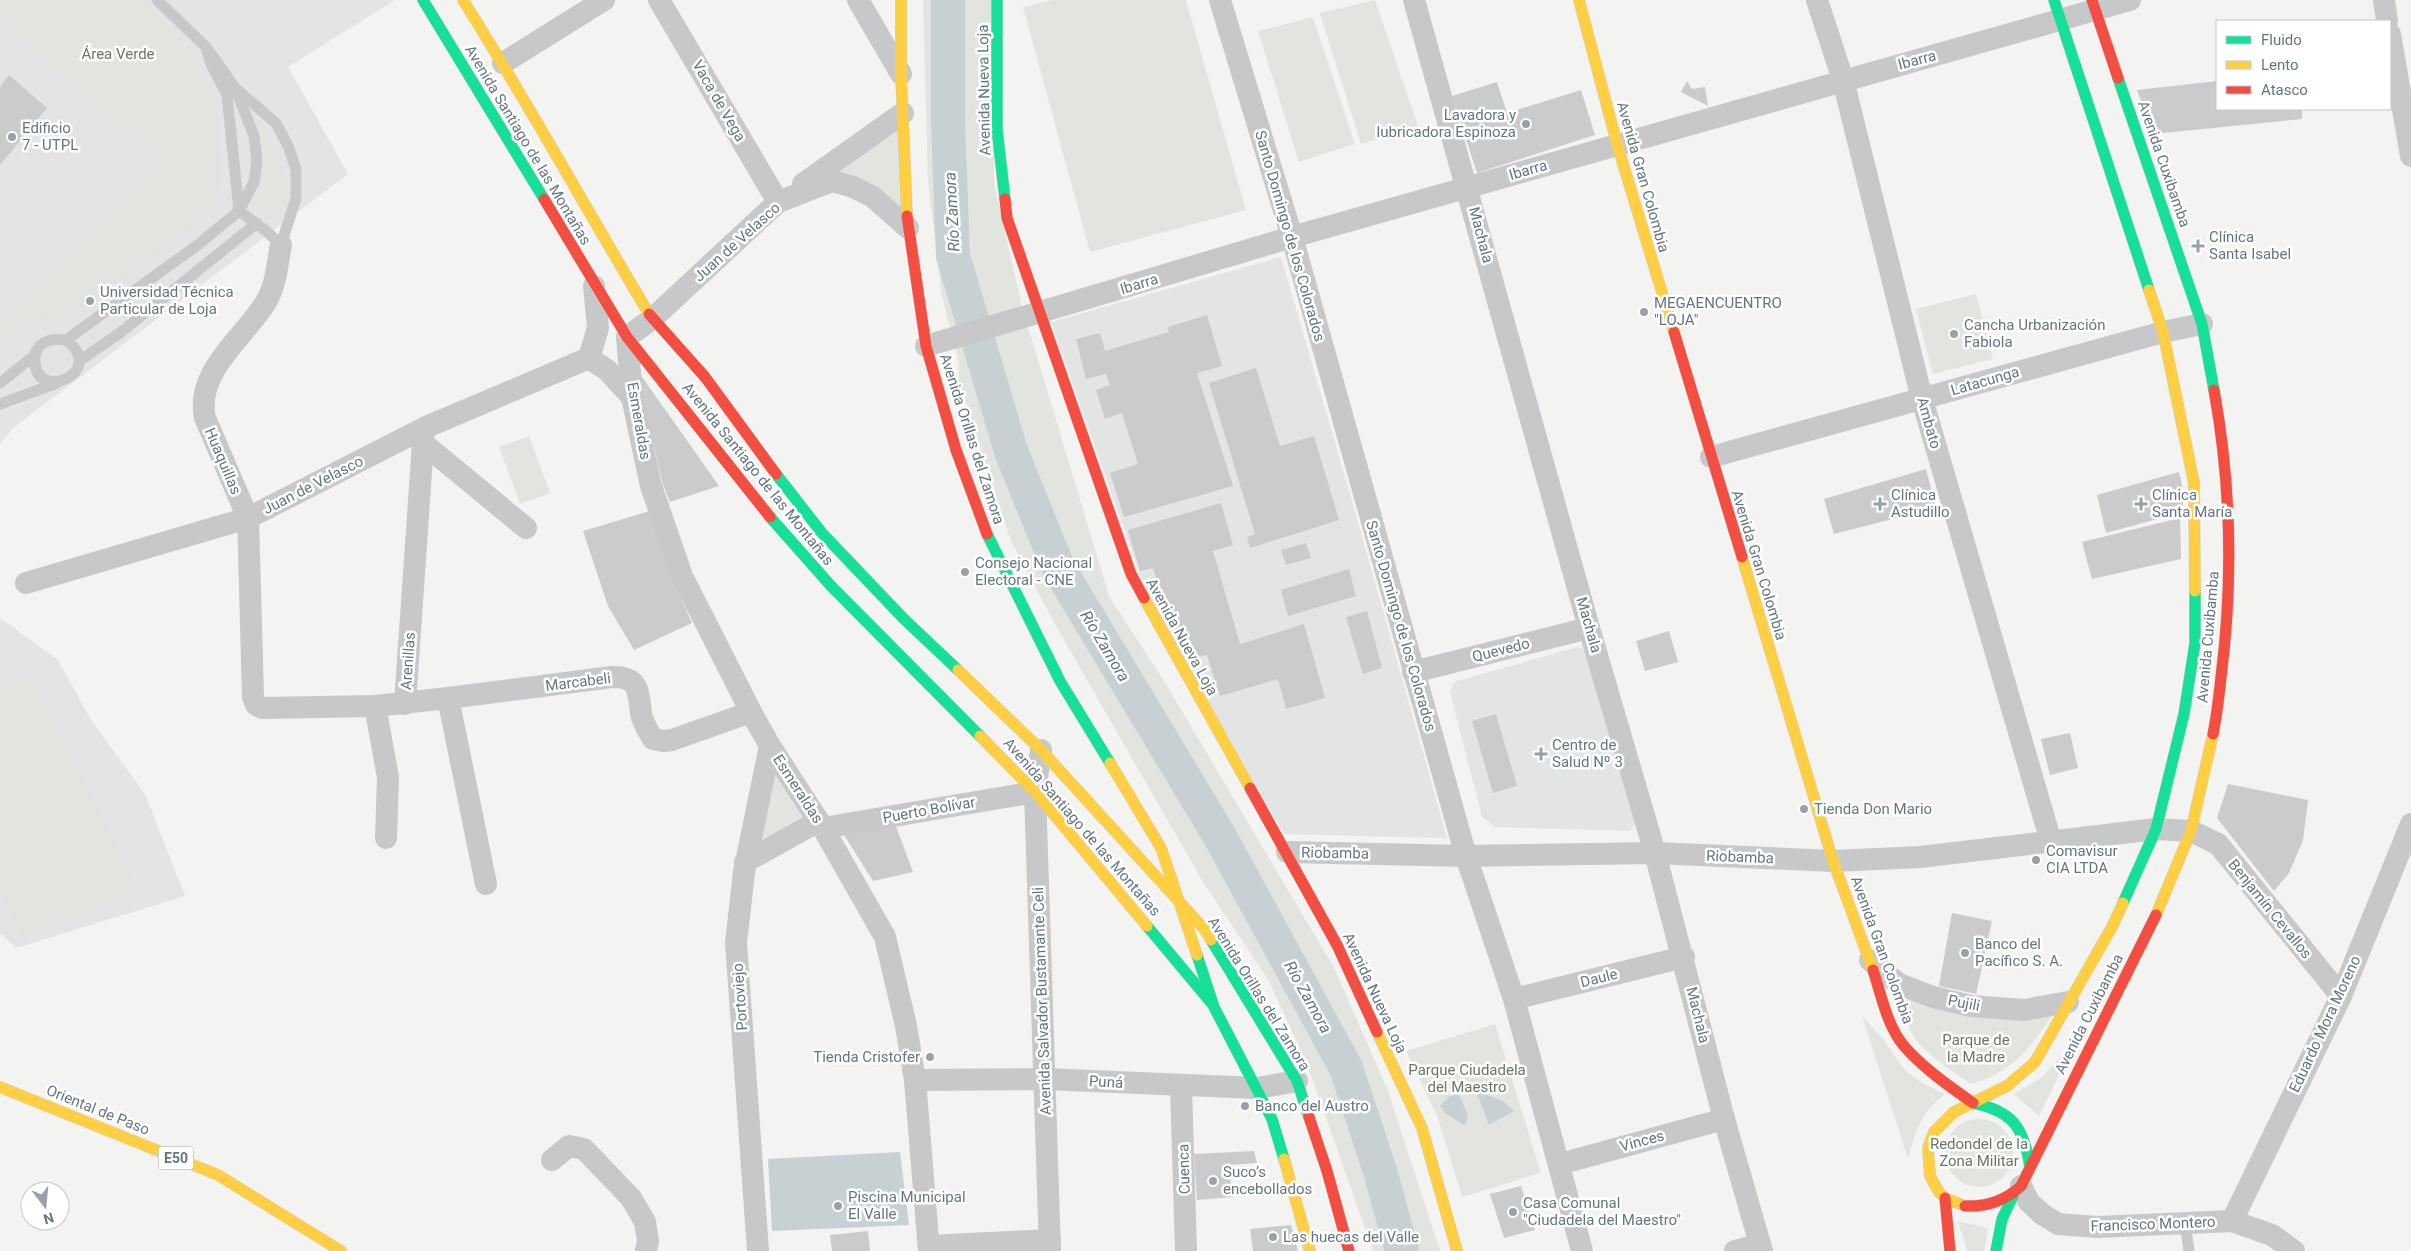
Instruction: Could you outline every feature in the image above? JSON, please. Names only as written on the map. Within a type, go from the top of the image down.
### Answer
[{"type":"main road","name":"Avenida Santiago de las Montañas","points":[[423,0],[522,162],[594,286],[627,337],[768,515],[831,586],[1035,792],[1214,1007]]},
{"type":"main road","name":"Avenida Santiago de las Montañas","points":[[463,0],[503,63],[562,168],[652,319],[705,377],[772,469],[822,533],[904,619],[1041,750],[1180,901]]},
{"type":"main road","name":"Avenida Orillas del Zamora","points":[[901,0],[901,74],[908,228],[935,344],[956,450],[991,545],[1060,681],[1161,848],[1214,1007],[1272,1118],[1310,1251]]},
{"type":"main road","name":"Avenida Nueva Loja","points":[[997,0],[997,129],[1004,199],[1007,218],[1032,316],[1131,574],[1213,725],[1287,852],[1337,945],[1422,1128],[1457,1251]]},
{"type":"main road","name":"Avenida Gran Colombia","points":[[1579,0],[1617,144],[1833,861],[1870,960],[1888,1019],[1903,1045],[1950,1087],[1973,1103]]},
{"type":"main road","name":"Avenida Cuxibamba","points":[[1996,1251],[2002,1219],[2162,903],[2191,831],[2215,726],[2227,632],[2230,562],[2223,441],[2202,324],[2094,5]]},
{"type":"main road","name":"Avenida Cuxibamba","points":[[1973,1103],[2016,1080],[2035,1062],[2113,925],[2156,829],[2184,714],[2195,643],[2194,483],[2163,332],[2058,10]]},
{"type":"main road","name":"Avenida Orillas del Zamora","points":[[1180,901],[1205,930],[1296,1081],[1327,1170],[1349,1251]]},
{"type":"main road","name":"Oriental de Paso","points":[[0,1087],[218,1175],[341,1251]]},
{"type":"main road","points":[[1945,1198],[1971,1206],[1984,1206],[2021,1183],[2024,1141],[2009,1115],[1990,1105],[1973,1103],[1956,1109],[1933,1133],[1928,1146],[1927,1164],[1931,1180],[1945,1198],[1950,1251]]},
{"type":"street","points":[[503,63],[604,0]]},
{"type":"street","name":"Vaca de Vega","points":[[659,0],[778,202]]},
{"type":"street","points":[[858,0],[901,74]]},
{"type":"street","name":"Santo Domingo de los Colorados","points":[[1220,0],[1292,237],[1466,856],[1514,999],[1582,1251]]},
{"type":"street","name":"Machala","points":[[1414,0],[1468,188],[1589,628],[1684,957],[1724,1119],[1761,1248]]},
{"type":"street","name":"Ambato","points":[[1817,0],[1843,80],[1922,399],[2051,842]]},
{"type":"street","name":"Ibarra","points":[[935,344],[1292,237],[1843,80],[2058,10],[2130,0]]},
{"type":"street","points":[[2384,0],[2388,20]]},
{"type":"street","points":[[2391,40],[2411,156]]},
{"type":"street","points":[[778,202],[903,114]]},
{"type":"street","name":"Juan de Velasco","points":[[627,337],[652,319],[778,202],[832,181],[853,187],[873,197],[908,228]]},
{"type":"street","name":"Huaquillas","points":[[281,245],[273,286],[265,304],[213,373],[204,391],[202,406],[205,418],[248,518],[253,697],[256,705],[262,708],[375,706]]},
{"type":"street","points":[[594,286],[598,328],[589,358],[607,370],[632,397]]},
{"type":"street","name":"Latacunga","points":[[1711,457],[2163,332],[2202,324]]},
{"type":"street","name":"Esmeraldas","points":[[627,337],[632,397],[651,486],[682,576],[770,746],[821,824],[885,937],[904,1017],[915,1080],[929,1248]]},
{"type":"street","name":"Juan de Velasco","points":[[26,583],[248,518],[589,358]]},
{"type":"street","points":[[424,436],[526,528]]},
{"type":"street","name":"Arenillas","points":[[424,436],[405,704],[448,698]]},
{"type":"street","name":"Quevedo","points":[[1413,672],[1589,628]]},
{"type":"street","name":"Marcabeli","points":[[448,698],[612,677],[625,678],[633,682],[636,689],[642,717],[648,732],[653,739],[663,741],[751,712]]},
{"type":"street","points":[[448,698],[486,884]]},
{"type":"street","points":[[386,838],[388,777],[375,706],[405,704]]},
{"type":"street","name":"Portoviejo","points":[[758,1251],[736,943],[745,862],[770,746]]},
{"type":"street","name":"Avenida Salvador Bustamante Celi","points":[[1041,750],[1035,792],[1050,1246]]},
{"type":"street","name":"Puerto Bolívar","points":[[745,862],[821,824],[1035,792]]},
{"type":"street","name":"Eduardo Mora Moreno","points":[[2232,1221],[2340,996],[2411,824]]},
{"type":"street","name":"Riobamba","points":[[1287,852],[1466,856],[1655,853],[1833,861],[1920,856],[2156,829],[2191,831]]},
{"type":"street","name":"Benjamín Cevallos","points":[[2191,831],[2218,844],[2340,996]]},
{"type":"street","name":"Daule","points":[[1514,999],[1684,957]]},
{"type":"street","name":"Pujili","points":[[1870,960],[1899,984],[1933,997],[1971,1006],[2024,1010],[2068,1002]]},
{"type":"street","name":"Puná","points":[[915,1080],[1045,1079],[1258,1088],[1296,1081]]},
{"type":"street","name":"Cuenca","points":[[1181,1086],[1186,1251]]},
{"type":"street","name":"Vinces","points":[[1560,1164],[1724,1119]]},
{"type":"street","points":[[552,1160],[569,1146],[584,1149],[631,1198],[645,1222],[648,1241],[646,1251]]},
{"type":"street","name":"Francisco Montero","points":[[2021,1183],[2030,1202],[2042,1214],[2058,1224],[2097,1227],[2232,1221],[2272,1235],[2294,1251]]},
{"type":"street","points":[[929,1248],[1050,1246]]},
{"type":"street","points":[[1735,1251],[1761,1248]]},
{"type":"lane","points":[[66,340],[195,247],[239,211],[254,182],[257,160],[254,136],[235,88],[206,47],[157,0]]},
{"type":"lane","points":[[206,47],[211,64],[227,95],[239,211]]},
{"type":"lane","points":[[235,88],[276,123],[290,148],[294,162],[296,198],[281,245],[257,223],[239,211]]},
{"type":"lane","points":[[79,361],[120,333],[257,223]]},
{"type":"lane","points":[[0,383],[35,355],[39,346],[47,340],[57,338],[66,340],[78,353],[79,361],[76,371],[69,379],[0,404]]},
{"type":"lane","points":[[35,355],[37,372],[50,382],[59,383]]},
{"type":"lane","points":[[2185,1222],[2189,1251]]},
{"type":"shaded area","name":"Universidad Técnica Particular de Loja","points":[[0,0],[395,0],[288,67],[348,174],[13,428],[0,444]]},
{"type":"shaded area","points":[[1281,257],[1447,838],[1284,834],[1147,594],[1051,322]]},
{"type":"shaded area","points":[[0,618],[58,660],[91,720],[145,794],[185,896],[16,948],[0,933]]},
{"type":"shaded area","name":"Centro de Salud Nº 3","points":[[1577,647],[1586,650],[1636,823],[1630,831],[1495,827],[1482,817],[1450,692],[1454,682]]},
{"type":"shaded area","points":[[1474,1090],[1503,1101],[1514,1111],[1489,1125]]},
{"type":"shaded area","points":[[1458,1093],[1468,1115],[1465,1126],[1445,1113],[1440,1106],[1449,1097]]},
{"type":"shaded area","name":"Piscina Municipal El Valle","points":[[900,1152],[909,1225],[772,1231],[768,1159]]},
{"type":"green space","name":"Área Verde","points":[[0,0],[143,0],[201,66],[215,96],[219,124],[221,183],[214,208],[64,321],[43,315],[23,332],[0,360],[0,322],[163,165],[0,20]]},
{"type":"green space","points":[[923,0],[994,0],[994,184],[1022,307],[1109,596],[1167,686],[1333,966],[1387,1088],[1440,1251],[1373,1251],[1307,1064],[1268,979],[1203,882],[1056,626],[1011,541],[959,381],[959,362],[942,296],[928,181]]},
{"type":"green space","points":[[1052,0],[1186,0],[1246,210],[1090,252],[1023,7]]},
{"type":"green space","points":[[1375,0],[1418,126],[1361,144],[1320,13]]},
{"type":"green space","points":[[1313,17],[1355,144],[1299,162],[1258,31]]},
{"type":"green space","points":[[249,111],[272,144],[283,168],[286,180],[286,208],[272,211],[261,210],[240,195],[246,186],[251,165],[252,143]]},
{"type":"green space","points":[[903,113],[908,228],[889,210],[810,179]]},
{"type":"green space","name":"Cancha Urbanización Fabiola","points":[[1976,294],[1993,359],[1933,374],[1916,309]]},
{"type":"green space","points":[[529,436],[550,493],[520,504],[499,447]]},
{"type":"green space","points":[[33,674],[136,886],[23,940],[0,894],[0,690]]},
{"type":"green space","points":[[770,746],[819,821],[745,862]]},
{"type":"green space","name":"Parque de la Madre","points":[[1901,996],[2054,1013],[2029,1048],[2020,1057],[1999,1073],[1971,1084],[1934,1058],[1916,1040],[1908,1024]]},
{"type":"green space","points":[[1862,1016],[1883,1039],[1905,1070],[1922,1083],[1945,1094],[1930,1109],[1920,1123],[1908,1159]]},
{"type":"green space","name":"Parque Ciudadela del Maestro","points":[[1495,1024],[1541,1173],[1462,1197],[1438,1118],[1406,1051]]},
{"type":"green space","points":[[2075,1042],[2039,1116],[2014,1094],[2041,1078]]},
{"type":"green space","name":"Redondel de la Zona Militar","points":[[1979,1119],[1992,1122],[2003,1129],[2010,1140],[2013,1153],[2010,1166],[2003,1177],[1992,1184],[1979,1187],[1966,1184],[1955,1177],[1948,1166],[1945,1153],[1948,1140],[1955,1129],[1966,1122]]},
{"type":"green space","points":[[1958,1221],[1988,1228],[1984,1251],[1967,1251]]},
{"type":"building","name":"Edificio 7 - UTPL","points":[[9,75],[47,108],[0,165],[0,87]]},
{"type":"building","points":[[1687,81],[1692,89],[1705,87],[1708,106],[1681,92]]},
{"type":"building","points":[[2216,81],[2216,110],[2302,110],[2302,119],[2153,134],[2137,90]]},
{"type":"building","name":"Lavadora y lubricadora Espinoza","points":[[1497,82],[1507,113],[1581,90],[1595,135],[1477,173],[1452,96]]},
{"type":"building","points":[[1207,315],[1222,366],[1197,373],[1233,486],[1124,517],[1110,473],[1138,464],[1122,413],[1105,419],[1096,390],[1110,385],[1106,374],[1086,379],[1076,339],[1100,333],[1105,351],[1169,332],[1168,327]]},
{"type":"building","points":[[1256,368],[1280,446],[1314,436],[1339,520],[1250,548],[1247,537],[1255,534],[1209,383]]},
{"type":"building","points":[[640,374],[719,486],[670,502],[663,485],[642,397]]},
{"type":"building","name":"Clínica Astudillo","points":[[1926,469],[1936,508],[1834,534],[1824,499]]},
{"type":"building","name":"Clínica Santa María","points":[[2179,472],[2182,485],[2183,512],[2106,533],[2097,495]]},
{"type":"building","points":[[1221,503],[1233,545],[1213,551],[1240,644],[1304,624],[1325,698],[1286,709],[1278,679],[1220,696],[1207,655],[1193,658],[1187,638],[1179,640],[1175,626],[1170,627],[1153,568],[1140,571],[1128,530]]},
{"type":"building","points":[[650,511],[673,581],[692,623],[634,650],[608,606],[583,531]]},
{"type":"building","points":[[2180,518],[2181,559],[2092,579],[2082,542]]},
{"type":"building","points":[[1306,543],[1311,558],[1286,565],[1281,550]]},
{"type":"building","points":[[1349,569],[1356,596],[1288,616],[1281,590]]},
{"type":"building","points":[[1367,611],[1382,668],[1363,674],[1346,617]]},
{"type":"building","points":[[1669,631],[1678,662],[1645,671],[1636,641]]},
{"type":"building","points":[[1496,714],[1517,786],[1493,793],[1472,721]]},
{"type":"building","points":[[2070,733],[2078,768],[2050,775],[2041,739]]},
{"type":"building","points":[[2228,784],[2308,800],[2303,840],[2289,873],[2274,891],[2217,818]]},
{"type":"building","points":[[895,824],[913,872],[873,881],[844,835]]},
{"type":"building","name":"Banco del Pacífico S. A.","points":[[1952,913],[1992,921],[1976,994],[1939,986]]},
{"type":"building","name":"Suco’s encebollados","points":[[1254,1151],[1257,1163],[1228,1165],[1233,1197],[1197,1200],[1194,1154]]},
{"type":"building","name":"Casa Comunal \"Ciudadela del Maestro\"","points":[[1521,1186],[1535,1230],[1504,1238],[1490,1194]]},
{"type":"building","name":"Las huecas del Valle","points":[[1291,1225],[1298,1251],[1253,1251],[1250,1229]]},
{"type":"building","points":[[868,1231],[870,1251],[832,1251],[830,1235]]},
{"type":"waterway","name":"Río Zamora","points":[[948,0],[948,123],[953,256],[1011,451],[1058,567],[1219,835],[1346,1068],[1380,1171],[1402,1251]]},
{"type":"traffic: fast","points":[[423,0],[544,199]]},
{"type":"traffic: fast","points":[[997,0],[997,129],[1005,199]]},
{"type":"traffic: fast","points":[[2054,0],[2149,290]]},
{"type":"traffic: fast","points":[[2118,78],[2202,324],[2214,390]]},
{"type":"traffic: fast","points":[[776,474],[822,533],[904,619],[958,670]]},
{"type":"traffic: fast","points":[[770,517],[831,586],[980,736]]},
{"type":"traffic: fast","points":[[987,534],[1060,681],[1110,763]]},
{"type":"traffic: fast","points":[[2123,903],[2156,829],[2184,714],[2195,643],[2195,591]]},
{"type":"traffic: fast","points":[[1147,926],[1213,1005]]},
{"type":"traffic: fast","points":[[1211,940],[1297,1081],[1309,1117]]},
{"type":"traffic: fast","points":[[1197,955],[1214,1007],[1272,1119],[1284,1159]]},
{"type":"traffic: fast","points":[[1973,1103],[1998,1111],[2014,1123],[2024,1142],[2030,1167]]},
{"type":"traffic: fast","points":[[1996,1251],[2002,1219],[2013,1196]]},
{"type":"traffic: slow","points":[[463,0],[649,314]]},
{"type":"traffic: slow","points":[[901,0],[901,74],[907,216]]},
{"type":"traffic: slow","points":[[1579,0],[1617,144],[1674,332]]},
{"type":"traffic: slow","points":[[2149,290],[2163,332],[2194,483],[2195,591]]},
{"type":"traffic: slow","points":[[1742,557],[1833,861],[1873,970]]},
{"type":"traffic: slow","points":[[1144,598],[1250,788]]},
{"type":"traffic: slow","points":[[958,670],[1041,750],[1205,930],[1211,940]]},
{"type":"traffic: slow","points":[[2156,915],[2191,831],[2213,734]]},
{"type":"traffic: slow","points":[[980,736],[1035,792],[1147,926]]},
{"type":"traffic: slow","points":[[1110,763],[1161,848],[1197,955]]},
{"type":"traffic: slow","points":[[1965,1206],[1945,1198],[1939,1192],[1930,1176],[1928,1148],[1934,1132],[1954,1112],[2007,1086],[2035,1062],[2113,925],[2123,903]]},
{"type":"traffic: slow","points":[[1377,1032],[1422,1128],[1457,1251]]},
{"type":"traffic: slow","points":[[0,1087],[218,1175],[341,1251]]},
{"type":"traffic: slow","points":[[1284,1159],[1310,1251]]},
{"type":"traffic: jam","points":[[2092,0],[2118,78]]},
{"type":"traffic: jam","points":[[544,199],[627,337],[770,517]]},
{"type":"traffic: jam","points":[[1005,199],[1007,218],[1131,574],[1144,598]]},
{"type":"traffic: jam","points":[[907,216],[926,346],[956,450],[987,534]]},
{"type":"traffic: jam","points":[[649,314],[705,377],[776,474]]},
{"type":"traffic: jam","points":[[1674,332],[1742,557]]},
{"type":"traffic: jam","points":[[2213,734],[2225,642],[2229,570],[2227,497],[2220,425],[2214,390]]},
{"type":"traffic: jam","points":[[1250,788],[1337,945],[1377,1032]]},
{"type":"traffic: jam","points":[[1965,1206],[1995,1202],[2009,1196],[2021,1186],[2156,915]]},
{"type":"traffic: jam","points":[[1873,970],[1893,1029],[1904,1046],[1928,1069],[1973,1103]]},
{"type":"traffic: jam","points":[[1309,1117],[1327,1171],[1349,1251]]},
{"type":"traffic: jam","points":[[1945,1198],[1950,1251]]},
{"type":"place","name":"Lavadora y lubricadora Espinoza","points":[[1526,124]]},
{"type":"place","name":"Edificio 7 - UTPL","points":[[12,137]]},
{"type":"place","name":"Clínica Santa Isabel","points":[[2198,246]]},
{"type":"place","name":"Universidad Técnica Particular de Loja","points":[[90,301]]},
{"type":"place","name":"MEGAENCUENTRO \"LOJA\"","points":[[1644,312]]},
{"type":"place","name":"Cancha Urbanización Fabiola","points":[[1954,334]]},
{"type":"place","name":"Clínica Astudillo","points":[[1880,504]]},
{"type":"place","name":"Clínica Santa María","points":[[2141,504]]},
{"type":"place","name":"Consejo Nacional Electoral - CNE","points":[[965,572]]},
{"type":"place","name":"Centro de Salud Nº 3","points":[[1541,754]]},
{"type":"place","name":"Tienda Don Mario","points":[[1804,809]]},
{"type":"place","name":"Comavisur CIA LTDA","points":[[2036,860]]},
{"type":"place","name":"Banco del Pacífico S. A.","points":[[1965,953]]},
{"type":"place","name":"Tienda Cristofer","points":[[930,1057]]},
{"type":"place","name":"Banco del Austro","points":[[1245,1106]]},
{"type":"place","name":"Suco’s encebollados","points":[[1213,1181]]},
{"type":"place","name":"Piscina Municipal El Valle","points":[[838,1206]]},
{"type":"place","name":"Casa Comunal \"Ciudadela del Maestro\"","points":[[1513,1212]]},
{"type":"place","name":"Las huecas del Valle","points":[[1273,1237]]}]
